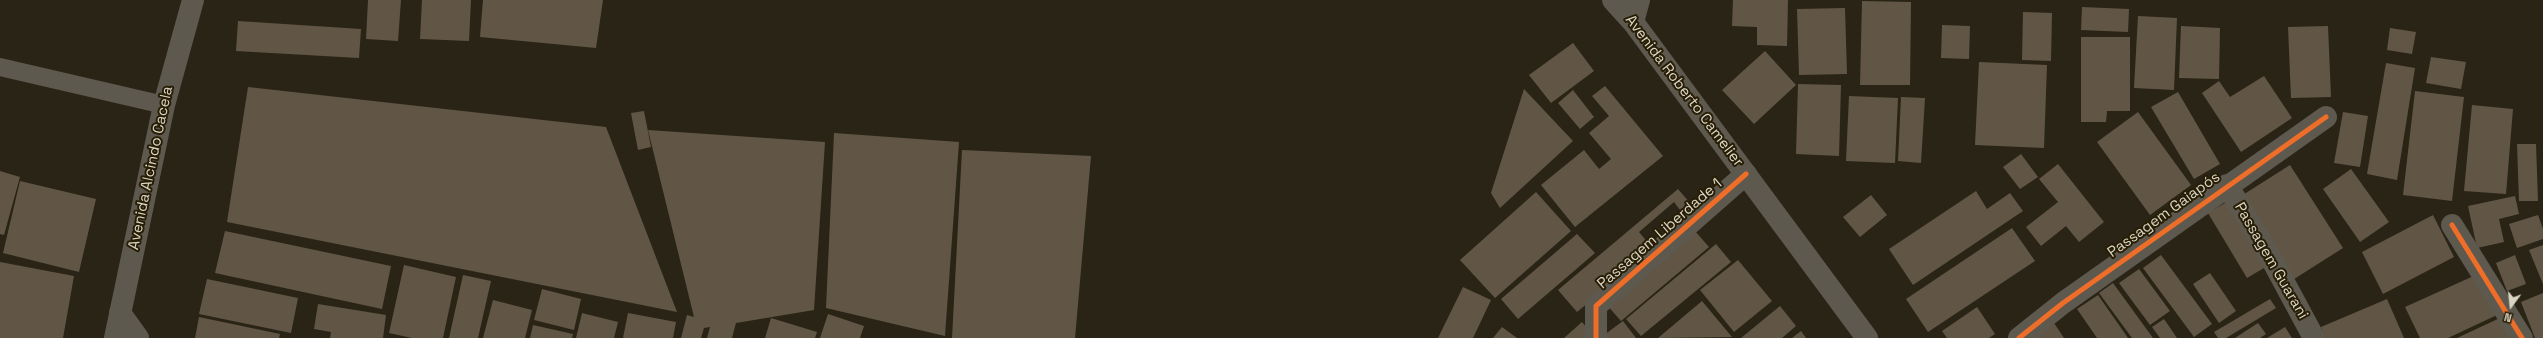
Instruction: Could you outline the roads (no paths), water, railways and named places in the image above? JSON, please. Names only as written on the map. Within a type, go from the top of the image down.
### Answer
[{"type":"street","name":"Avenida Alcindo Cacela","points":[[115,338],[164,105],[193,0]]},
{"type":"street","name":"Avenida Roberto Camelier","points":[[1614,0],[1633,22],[1867,338]]},
{"type":"street","points":[[1633,22],[1639,0]]},
{"type":"street","name":"Passagem Gaiapós","points":[[2019,338],[2063,303],[2326,116]]},
{"type":"street","name":"Passagem Liberdade 1","points":[[1596,338],[1596,306],[1746,174]]},
{"type":"street","name":"Passagem Guarani","points":[[2227,185],[2271,258],[2314,338]]},
{"type":"street","points":[[2452,225],[2522,338]]},
{"type":"street","points":[[120,313],[138,338]]},
{"type":"lane","points":[[0,67],[164,105]]}]
